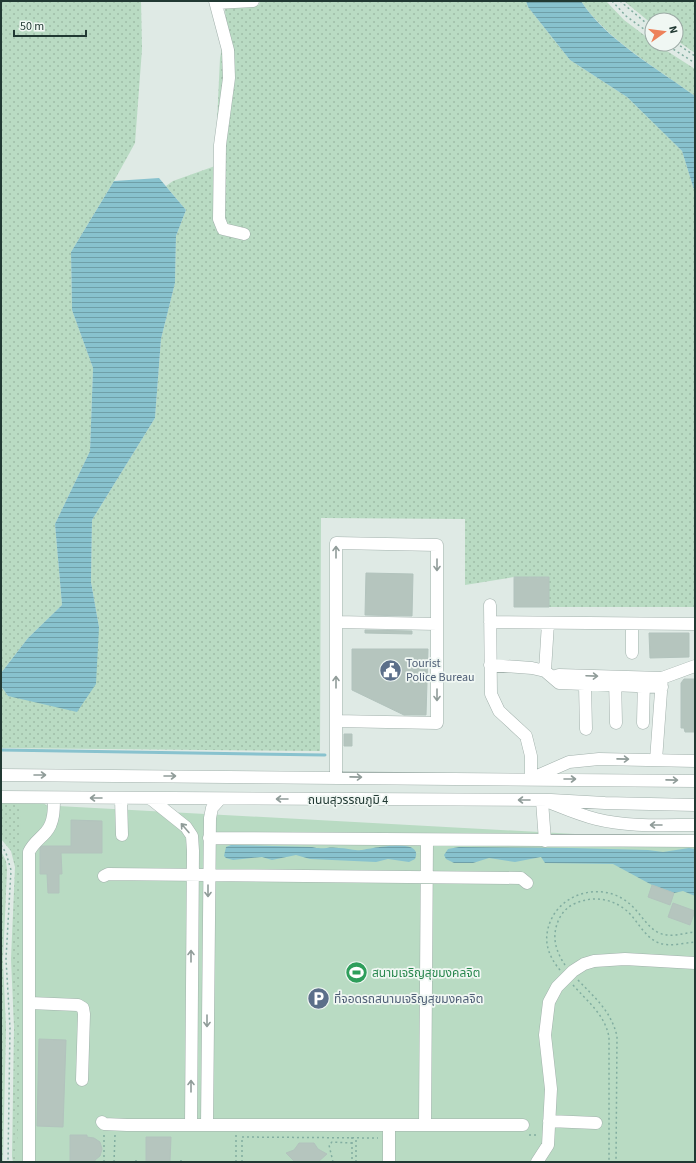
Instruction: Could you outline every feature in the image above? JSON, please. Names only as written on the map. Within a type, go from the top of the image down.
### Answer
[{"type":"street","points":[[244,234],[223,229],[219,219],[220,145],[228,71],[228,50],[215,2],[250,3],[253,1]]},
{"type":"street","points":[[336,721],[437,723],[437,545],[336,543],[336,622],[336,721],[336,776]]},
{"type":"street","points":[[490,605],[490,687],[494,702],[500,711],[520,729],[529,742],[531,756],[531,778],[569,762],[599,759],[695,761]]},
{"type":"street","points":[[336,622],[437,624]]},
{"type":"street","points":[[490,622],[695,624]]},
{"type":"street","points":[[548,623],[549,674],[559,683],[585,685],[615,681]]},
{"type":"street","points":[[632,624],[632,653]]},
{"type":"street","points":[[490,665],[532,668],[549,674],[615,681],[662,683],[695,666]]},
{"type":"street","points":[[615,681],[616,724]]},
{"type":"street","points":[[643,723],[644,682]]},
{"type":"street","points":[[656,760],[662,683]]},
{"type":"street","points":[[585,685],[586,729]]},
{"type":"street","name":"ถนนสุวรรณภูมิ 4","points":[[1,775],[336,776],[695,781]]},
{"type":"street","name":"ถนนสุวรรณภูมิ 4","points":[[1,797],[543,800],[695,805]]},
{"type":"street","points":[[29,1162],[29,852],[33,844],[48,830],[54,813],[54,798]]},
{"type":"street","points":[[121,798],[122,835]]},
{"type":"street","points":[[151,799],[186,827],[192,836],[191,1125]]},
{"type":"street","points":[[207,1125],[209,838],[212,808],[220,799]]},
{"type":"street","points":[[545,841],[543,800],[580,815],[613,822],[695,825]]},
{"type":"street","points":[[209,838],[695,841]]},
{"type":"street","points":[[425,1125],[427,840]]},
{"type":"street","points":[[104,876],[108,874],[427,876],[521,878],[526,883]]},
{"type":"street","points":[[537,1162],[548,1145],[551,1089],[545,1035],[549,1002],[557,987],[569,975],[584,964],[594,961],[625,959],[695,963]]},
{"type":"street","points":[[30,1003],[78,1005],[82,1008],[84,1014],[82,1080]]},
{"type":"street","points":[[549,1122],[596,1123]]},
{"type":"street","points":[[103,1123],[191,1125],[523,1125]]},
{"type":"street","points":[[389,1125],[389,1162]]},
{"type":"path","points":[[612,1],[626,16],[644,29]]},
{"type":"path","points":[[620,1],[644,21]]},
{"type":"path","points":[[684,48],[695,56]]},
{"type":"path","points":[[678,52],[695,63]]},
{"type":"path","points":[[1,845],[6,853],[10,870],[6,959],[10,1028],[8,1162]]},
{"type":"path","points":[[616,1162],[617,1042],[613,1022],[606,1010],[569,975],[555,964],[547,946],[546,935],[549,924],[559,907],[570,898],[580,893],[604,892],[621,898],[631,904],[643,919],[658,933],[678,936],[695,932]]},
{"type":"path","points":[[609,1162],[609,1037],[607,1026],[569,975],[561,960],[555,945],[555,929],[558,920],[572,904],[588,899],[602,899],[617,904],[627,911],[646,934],[658,942],[668,944],[695,942]]},
{"type":"path","points":[[103,1123],[104,1162]]},
{"type":"path","points":[[236,1133],[236,1162]]},
{"type":"path","points":[[352,1134],[352,1162]]},
{"type":"path","points":[[242,1162],[242,1137],[390,1138]]},
{"type":"path","points":[[356,1138],[356,1162]]},
{"type":"path","points":[[333,1162],[329,1145],[332,1142],[352,1143]]},
{"type":"green space","points":[[1,1],[141,1],[142,49],[135,143],[71,252],[72,310],[93,368],[90,451],[55,524],[62,605],[28,638],[1,673]]},
{"type":"green space","points":[[260,1],[526,1],[528,7],[570,60],[627,97],[682,151],[695,193],[695,607],[549,607],[549,577],[514,577],[465,585],[465,519],[321,518],[320,751],[1,748],[1,686],[8,696],[99,627],[91,582],[92,520],[155,418],[161,339],[175,283],[176,236],[186,210],[166,186],[173,181],[215,166],[220,58],[226,29],[225,8],[259,5]]},
{"type":"green space","points":[[581,1],[606,1],[624,20],[644,35],[644,52],[668,52],[695,69],[695,96],[618,41],[592,15]]},
{"type":"green space","points":[[624,1],[695,1],[695,53],[684,45],[684,12],[644,12],[644,17]]},
{"type":"green space","points":[[1,800],[41,800],[47,806],[25,1162],[13,1162],[12,1157],[14,1027],[11,959],[15,867],[11,851],[1,839]]},
{"type":"green space","name":"สนามเจริญสุขมงคลจิต","points":[[21,804],[575,834],[695,835],[695,1162],[16,1162],[19,1110]]},
{"type":"green space","points":[[1,851],[6,861],[7,870],[3,960],[6,1028],[3,1162],[1,1162]]},
{"type":"water","points":[[526,1],[581,1],[604,28],[618,41],[695,96],[695,193],[682,151],[627,97],[570,60],[528,7]]},
{"type":"water","points":[[159,178],[186,210],[176,236],[175,283],[161,339],[155,418],[92,520],[91,582],[99,627],[96,684],[77,712],[8,696],[1,686],[1,673],[28,638],[62,605],[55,524],[90,451],[93,368],[72,310],[71,252],[114,181]]},
{"type":"water","points":[[231,845],[358,850],[384,846],[404,846],[412,848],[416,852],[415,859],[409,862],[388,859],[376,862],[310,859],[296,855],[272,860],[262,857],[233,860],[224,856],[226,847]]},
{"type":"water","points":[[459,847],[571,848],[648,850],[663,852],[689,848],[695,849],[695,896],[683,891],[674,893],[652,885],[613,864],[545,863],[541,857],[515,862],[489,858],[473,863],[454,863],[446,859],[444,855],[448,849]]},
{"type":"building","points":[[366,573],[413,574],[412,616],[365,615]]},
{"type":"building","points":[[514,577],[549,577],[549,607],[514,607]]},
{"type":"building","points":[[365,630],[412,631],[412,634],[365,633]]},
{"type":"building","points":[[649,633],[689,633],[689,657],[650,658]]},
{"type":"building","name":"Tourist Police Bureau","points":[[352,649],[428,649],[426,715],[404,715],[352,690]]},
{"type":"building","points":[[684,679],[695,679],[694,732],[685,732],[684,728],[681,728],[681,683]]},
{"type":"building","points":[[344,734],[352,734],[352,746],[344,746]]},
{"type":"building","points":[[71,820],[102,821],[102,853],[61,853],[62,874],[59,874],[59,893],[48,893],[47,874],[40,874],[40,848],[42,846],[71,846]]},
{"type":"building","points":[[652,885],[674,893],[670,905],[648,897]]},
{"type":"building","points":[[673,903],[695,911],[690,925],[668,917]]},
{"type":"building","points":[[39,1039],[66,1040],[63,1127],[37,1126]]},
{"type":"building","points":[[70,1135],[87,1135],[87,1137],[94,1138],[100,1142],[102,1149],[100,1156],[95,1160],[95,1162],[70,1162]]},
{"type":"building","points":[[146,1137],[171,1137],[170,1161],[146,1161]]},
{"type":"building","points":[[299,1143],[314,1143],[318,1149],[327,1154],[318,1162],[295,1162],[286,1153],[294,1150]]},
{"type":"waterway","points":[[1,750],[325,755]]},
{"type":"place","name":"Tourist Police Bureau","points":[[390,670]]},
{"type":"place","name":"สนามเจริญสุขมงคลจิต","points":[[357,973]]},
{"type":"place","name":"ที่จอดรถสนามเจริญสุขมงคลจิต","points":[[319,999]]}]
